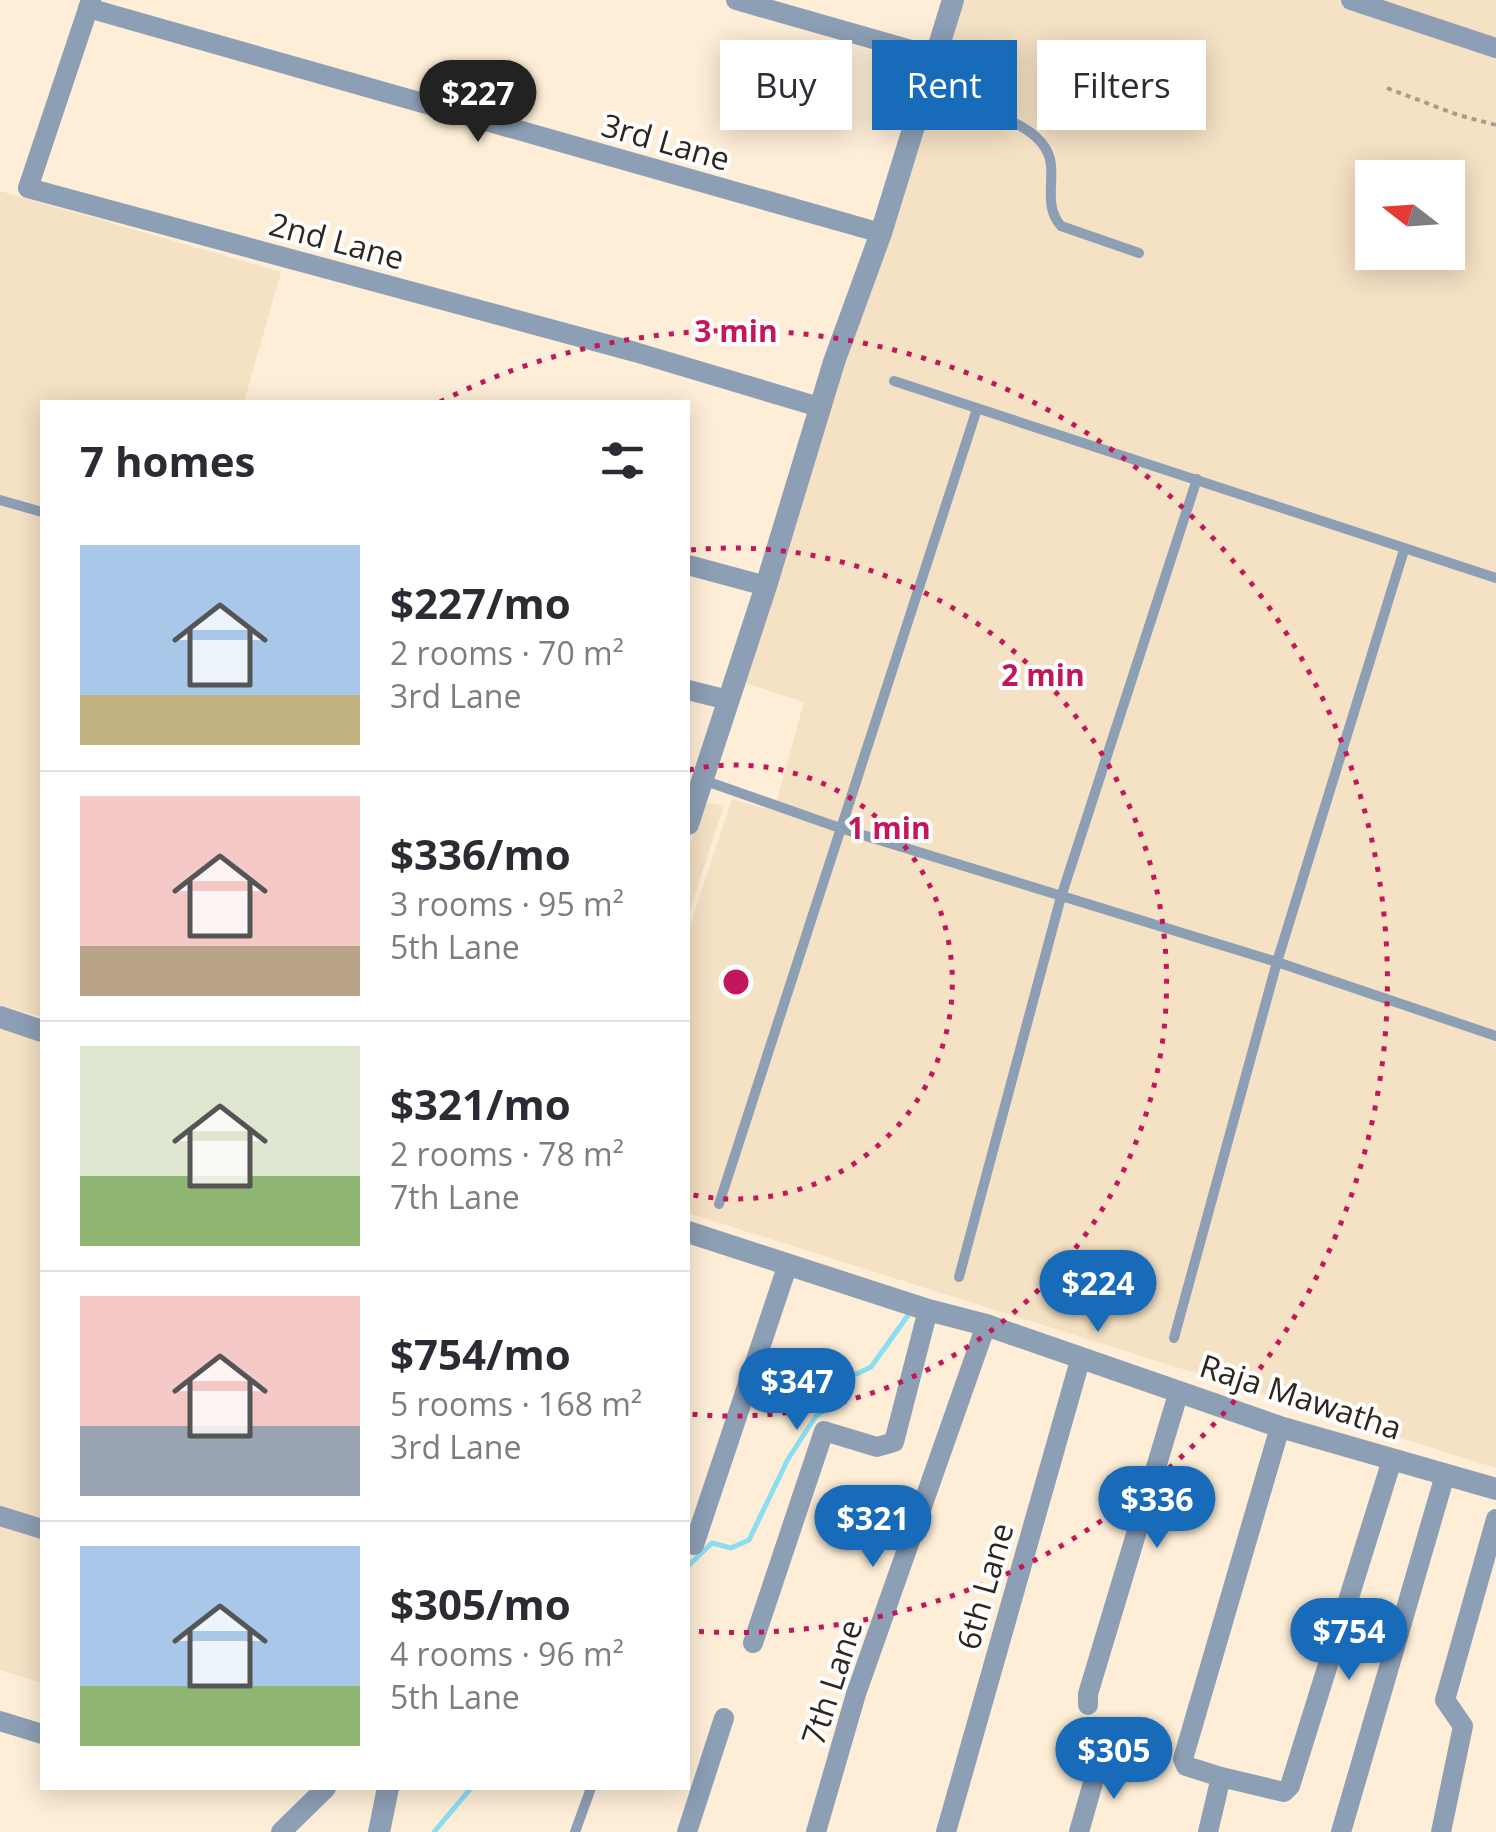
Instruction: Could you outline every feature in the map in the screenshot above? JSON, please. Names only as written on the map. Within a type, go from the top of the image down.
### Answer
[{"type":"street","points":[[736,0],[876,40]]},
{"type":"street","points":[[941,40],[953,0]]},
{"type":"street","points":[[1357,1],[1496,48]]},
{"type":"street","name":"3rd Lane","points":[[90,4],[881,233]]},
{"type":"street","name":"2nd Lane","points":[[90,4],[28,188],[820,406]]},
{"type":"street","points":[[690,818],[820,406],[914,130]]},
{"type":"street","points":[[690,566],[766,586]]},
{"type":"street","points":[[690,690],[728,700]]},
{"type":"street","points":[[0,1017],[40,1030]]},
{"type":"street","name":"Raja Mawatha","points":[[690,1233],[986,1325],[1280,1427],[1496,1489]]},
{"type":"street","points":[[694,1545],[788,1264]]},
{"type":"street","points":[[753,1644],[824,1431],[877,1447],[894,1442],[928,1310]]},
{"type":"street","name":"7th Lane","points":[[816,1832],[856,1694],[986,1325]]},
{"type":"street","name":"6th Lane","points":[[946,1832],[1081,1357]]},
{"type":"street","points":[[1088,1704],[1179,1391]]},
{"type":"street","points":[[1280,1427],[1183,1758],[1186,1766],[1221,1777],[1284,1792],[1290,1786],[1392,1460]]},
{"type":"street","points":[[1341,1832],[1445,1475]]},
{"type":"street","points":[[0,1516],[40,1528]]},
{"type":"street","points":[[1441,1832],[1463,1726],[1444,1700],[1496,1519]]},
{"type":"street","points":[[688,1832],[724,1718]]},
{"type":"street","points":[[0,1721],[40,1733]]},
{"type":"street","points":[[1080,1832],[1100,1758]]},
{"type":"street","points":[[1208,1832],[1221,1777]]},
{"type":"street","points":[[281,1832],[324,1790]]},
{"type":"street","points":[[379,1832],[388,1790]]},
{"type":"lane","points":[[1017,125],[1043,145],[1050,158],[1050,200],[1061,226],[1139,254]]},
{"type":"lane","points":[[894,381],[1496,578]]},
{"type":"lane","points":[[719,1204],[977,409]]},
{"type":"lane","points":[[959,1276],[1061,897],[1197,479]]},
{"type":"lane","points":[[0,500],[40,511]]},
{"type":"lane","points":[[1174,1338],[1276,962],[1404,550]]},
{"type":"lane","points":[[702,780],[840,828],[1276,962],[1496,1036]]},
{"type":"lane","points":[[574,1832],[589,1790]]},
{"type":"path","points":[[1387,88],[1496,125]]},
{"type":"shaded area","points":[[964,0],[1496,0],[1496,1468],[690,1214],[690,926],[732,799],[774,811],[804,702],[740,681],[921,130],[1017,130],[1017,40],[951,40]]},
{"type":"shaded area","points":[[0,191],[281,272],[245,400],[40,400],[40,1016],[0,1005]]},
{"type":"shaded area","points":[[704,803],[724,805],[690,910],[690,844]]},
{"type":"shaded area","points":[[0,1024],[40,1036],[40,1682],[0,1670]]},
{"type":"waterway","points":[[690,1564],[712,1543],[731,1548],[749,1540],[788,1459],[816,1416],[832,1405],[848,1378],[871,1367],[909,1314]]},
{"type":"waterway","points":[[434,1832],[469,1790]]}]
